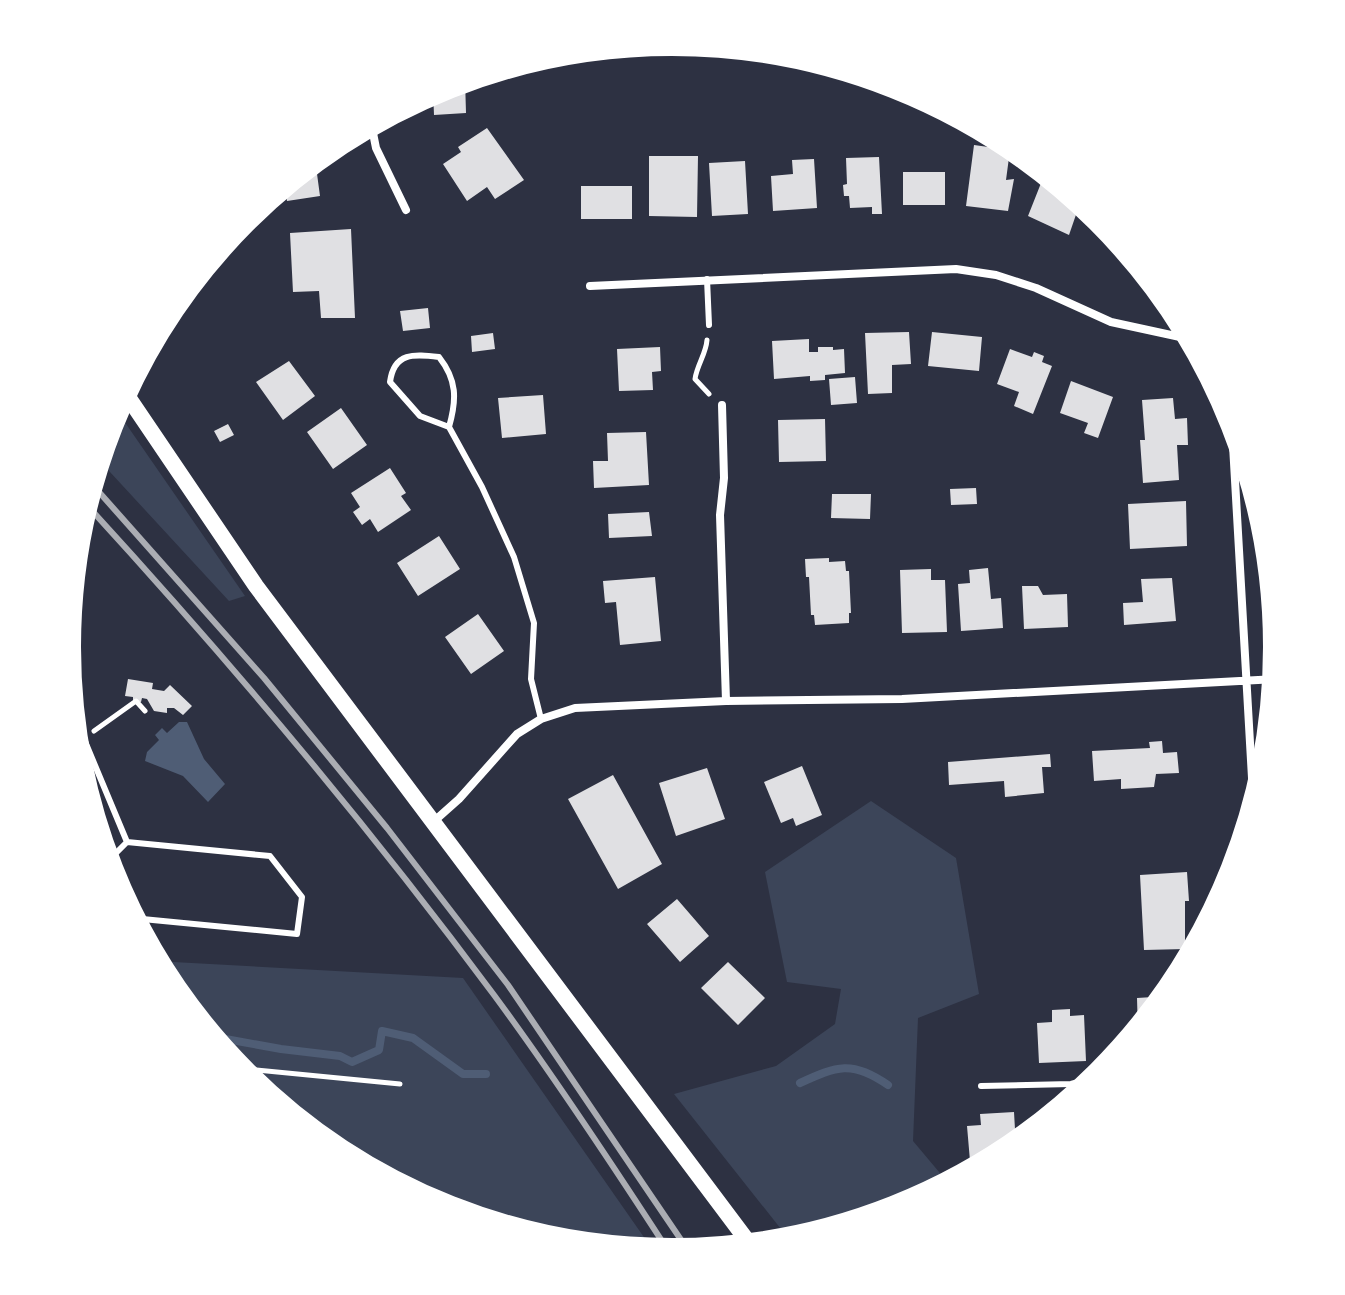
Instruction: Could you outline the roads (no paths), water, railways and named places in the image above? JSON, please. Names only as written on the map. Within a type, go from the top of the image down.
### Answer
[{"type":"main road","points":[[132,403],[256,586],[744,1237]]},
{"type":"street","points":[[374,136],[376,148],[406,210]]},
{"type":"street","points":[[590,286],[956,269],[996,275],[1036,288],[1111,322],[1177,336]]},
{"type":"street","points":[[722,405],[724,478],[720,515],[726,701]]},
{"type":"street","points":[[1233,452],[1252,777]]},
{"type":"street","points":[[432,823],[459,799],[517,734],[541,719],[575,708],[726,701],[902,699],[1265,680]]},
{"type":"lane","points":[[707,279],[709,325]]},
{"type":"lane","points":[[449,427],[456,401],[449,370],[439,357],[417,355],[403,358],[391,370],[390,382],[420,416],[449,427],[482,487],[514,557],[534,623],[531,679],[541,719]]},
{"type":"lane","points":[[88,748],[127,842]]},
{"type":"lane","points":[[116,853],[127,842]]},
{"type":"lane","points":[[127,842],[270,856],[302,897],[297,934],[145,919]]},
{"type":"lane","points":[[981,1086],[1076,1083]]},
{"type":"waterway","points":[[226,1039],[340,1056],[352,1062],[379,1050],[382,1031],[413,1038],[463,1074],[486,1074]]},
{"type":"waterway","points":[[800,1083],[844,1068],[864,1072],[888,1085]]},
{"type":"railway","points":[[99,493],[264,678],[387,828],[508,985],[682,1241]]},
{"type":"railway","points":[[94,513],[192,622],[397,868],[540,1059],[662,1241]]}]
